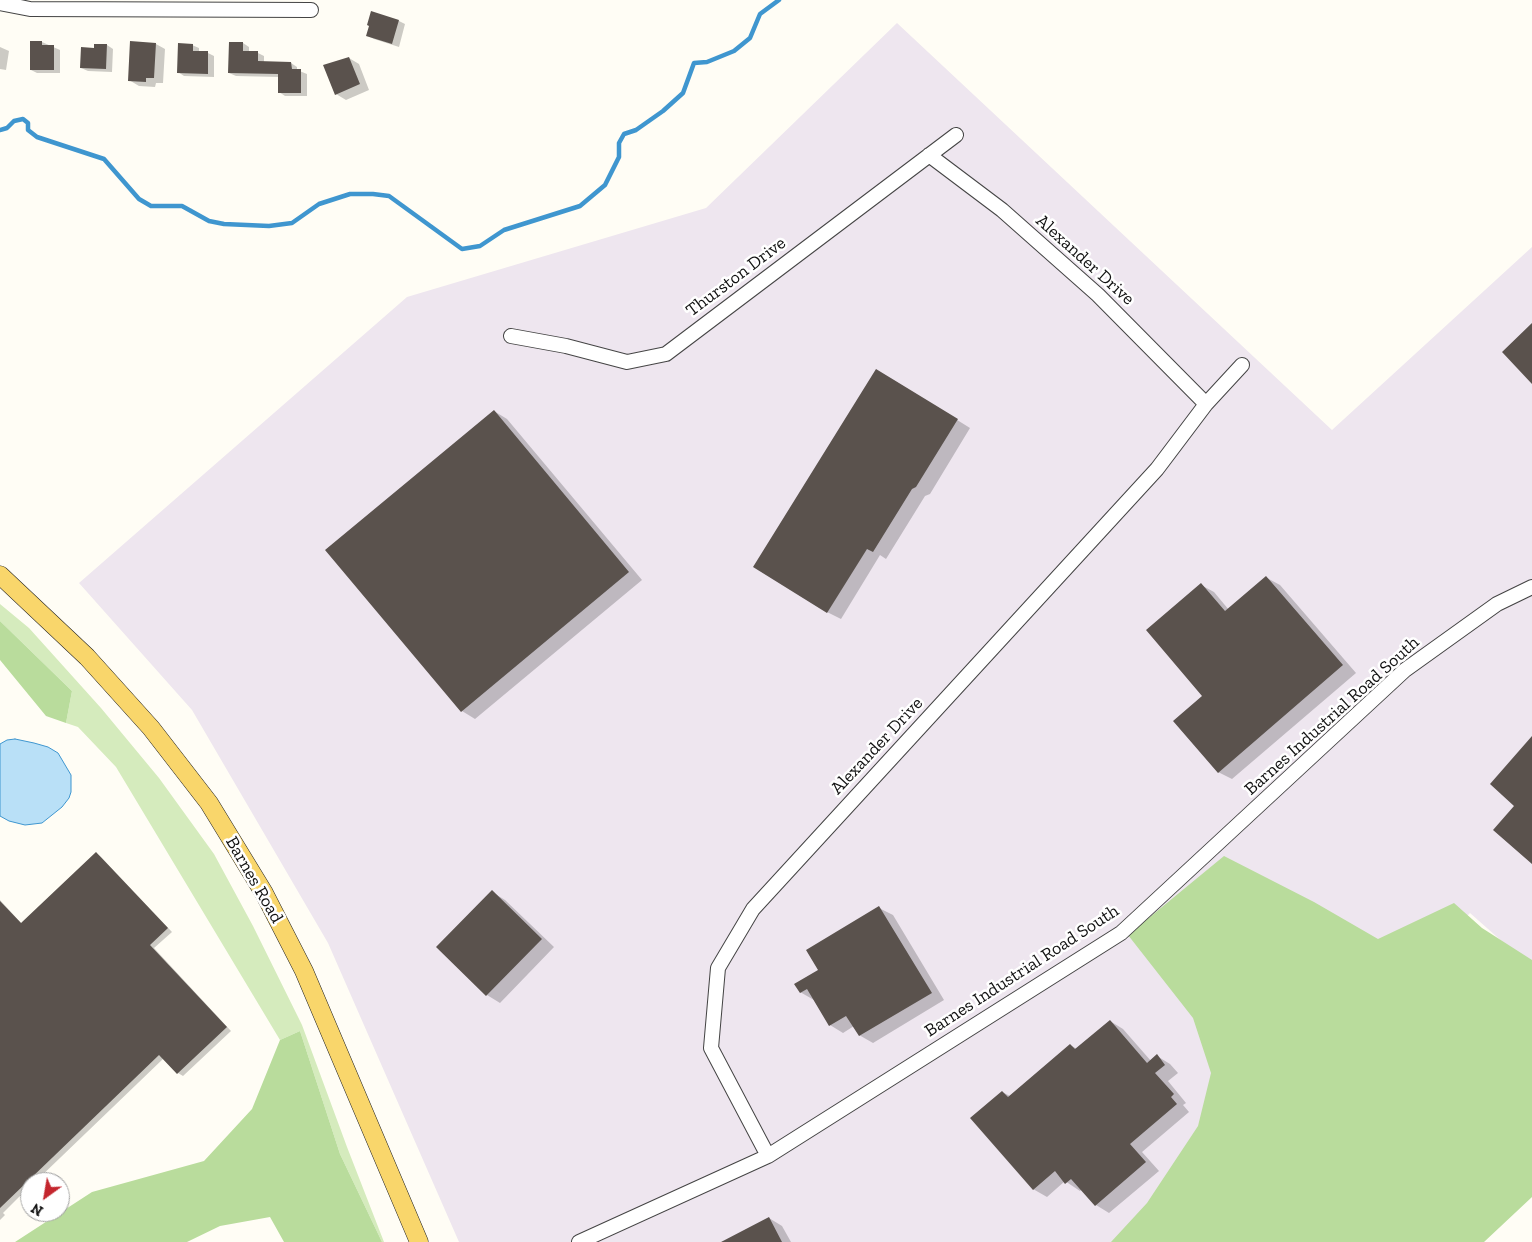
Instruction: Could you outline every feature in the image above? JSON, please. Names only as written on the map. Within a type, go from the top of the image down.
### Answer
[{"type":"main road","name":"Barnes Road","points":[[0,575],[93,664],[151,728],[209,804],[264,893],[304,971],[419,1242]]},
{"type":"street","points":[[0,3],[30,9],[311,10]]},
{"type":"street","name":"Thurston Drive","points":[[511,336],[566,346],[627,362],[666,354],[956,135]]},
{"type":"street","name":"Alexander Drive","points":[[930,155],[1002,210],[1098,295],[1206,404]]},
{"type":"street","name":"Alexander Drive","points":[[768,1156],[711,1048],[718,968],[753,909],[1157,469],[1206,404],[1242,365]]},
{"type":"street","name":"Barnes Industrial Road South","points":[[579,1242],[768,1156],[1120,933],[1405,670],[1497,604],[1532,587]]},
{"type":"shaded area","points":[[897,23],[1332,430],[1532,247],[1532,968],[1470,913],[1158,1242],[459,1242],[328,943],[192,710],[79,583],[407,297],[706,208]]},
{"type":"green space","points":[[0,604],[29,628],[101,708],[159,778],[214,854],[253,926],[302,1025],[384,1242],[382,1242],[340,1154],[300,1031],[280,1040],[116,767],[78,727],[66,723],[72,691],[0,621]]},
{"type":"green space","points":[[0,621],[72,691],[66,723],[46,716],[0,660]]},
{"type":"green space","points":[[1224,856],[1314,902],[1378,939],[1454,903],[1482,928],[1532,960],[1532,1197],[1484,1242],[1111,1242],[1147,1203],[1198,1126],[1211,1073],[1193,1018],[1128,935]]},
{"type":"green space","points":[[300,1031],[340,1154],[382,1242],[284,1242],[270,1217],[220,1226],[187,1242],[15,1242],[46,1222],[70,1222],[70,1206],[92,1192],[204,1161],[252,1109],[280,1040]]},
{"type":"water","points":[[15,739],[48,747],[58,753],[71,775],[69,798],[62,807],[42,823],[25,825],[9,821],[0,816],[0,744],[7,740]]},
{"type":"building","points":[[371,11],[399,20],[392,44],[366,36]]},
{"type":"building","points":[[30,41],[42,41],[42,45],[54,45],[54,70],[30,70]]},
{"type":"building","points":[[130,41],[156,43],[154,78],[146,78],[146,82],[128,81]]},
{"type":"building","points":[[229,42],[243,42],[243,51],[258,51],[258,61],[291,62],[292,69],[301,69],[301,93],[278,93],[278,74],[228,73]]},
{"type":"building","points":[[178,43],[193,44],[193,51],[208,51],[208,74],[177,73]]},
{"type":"building","points":[[94,44],[107,44],[106,69],[80,68],[81,47],[94,48]]},
{"type":"building","points":[[349,57],[360,84],[335,95],[323,65]]},
{"type":"building","points":[[1532,323],[1532,384],[1502,352]]},
{"type":"building","points":[[876,369],[958,419],[873,552],[867,549],[827,613],[753,567]]},
{"type":"building","points":[[494,410],[629,572],[461,712],[325,550]]},
{"type":"building","points":[[1266,576],[1343,665],[1218,773],[1173,721],[1202,696],[1146,630],[1201,583],[1225,611]]},
{"type":"building","points":[[1532,736],[1532,864],[1493,830],[1514,806],[1490,784]]},
{"type":"building","points":[[96,852],[168,928],[150,945],[227,1027],[177,1074],[159,1055],[37,1172],[20,1172],[20,1189],[0,1208],[0,901],[21,923]]},
{"type":"building","points":[[492,890],[542,939],[486,996],[436,947]]},
{"type":"building","points":[[879,906],[932,993],[859,1036],[846,1016],[829,1026],[807,989],[800,993],[794,984],[818,970],[806,950]]},
{"type":"building","points":[[1110,1020],[1147,1063],[1157,1054],[1165,1065],[1155,1073],[1174,1094],[1171,1097],[1177,1104],[1130,1144],[1146,1162],[1095,1206],[1071,1179],[1065,1184],[1055,1171],[1033,1190],[970,1118],[1002,1091],[1008,1097],[1070,1044],[1075,1049]]},
{"type":"building","points":[[769,1217],[782,1242],[721,1242]]},
{"type":"waterway","points":[[0,130],[7,128],[14,121],[23,119],[28,123],[28,130],[37,137],[104,159],[139,199],[151,206],[182,206],[209,221],[224,224],[269,226],[292,223],[319,204],[350,194],[373,194],[389,196],[462,249],[480,246],[504,230],[580,206],[605,185],[619,157],[619,143],[624,134],[636,130],[663,111],[683,93],[694,63],[707,62],[734,51],[750,38],[760,14],[779,0]]}]
